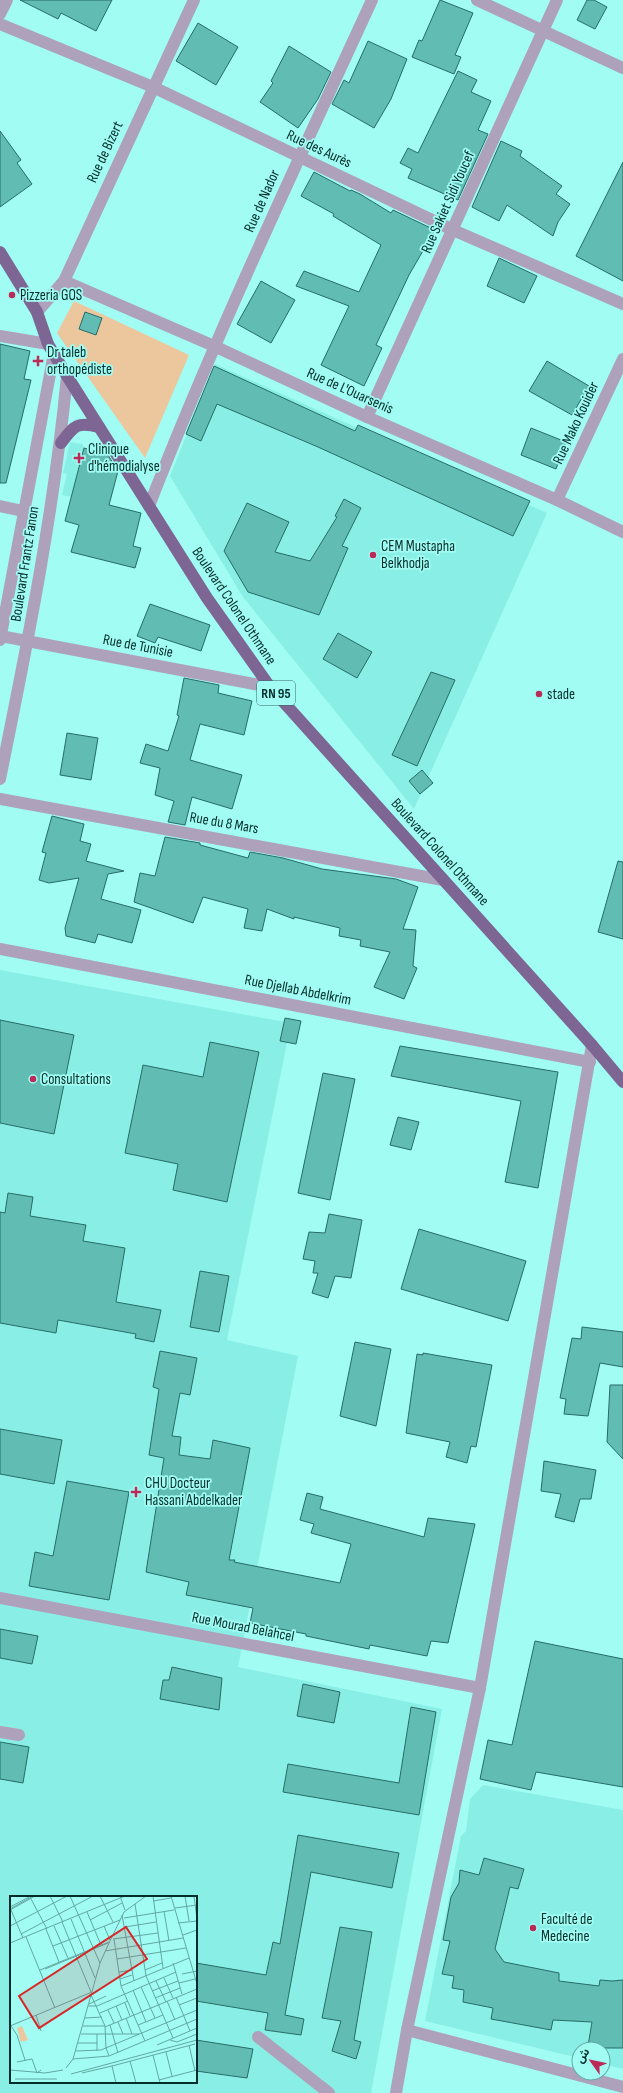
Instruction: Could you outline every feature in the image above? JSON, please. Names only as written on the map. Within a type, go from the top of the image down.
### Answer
[{"type":"main road","name":"Boulevard Colonel Othmane","points":[[0,252],[37,312],[51,348],[99,427],[207,598],[270,687],[592,1045],[623,1082]]},
{"type":"main road","points":[[61,443],[71,429],[80,424],[99,427]]},
{"type":"street","points":[[0,14],[6,0]]},
{"type":"street","name":"Rue de Bizert","points":[[37,312],[64,281],[194,0]]},
{"type":"street","name":"Rue de Nador","points":[[149,506],[184,416],[214,346],[372,0]]},
{"type":"street","points":[[477,0],[623,68]]},
{"type":"street","name":"Rue Sakiet Sidi Youcef","points":[[367,417],[557,0]]},
{"type":"street","name":"Rue des Aurès","points":[[0,24],[153,87],[453,230],[623,304]]},
{"type":"street","name":"Rue de L'Ouarsenis","points":[[64,281],[214,346],[367,417],[557,500],[623,532]]},
{"type":"street","points":[[0,336],[51,348],[0,637]]},
{"type":"street","name":"Rue Mako Kouider","points":[[557,500],[623,359]]},
{"type":"street","name":"Boulevard Frantz Fanon","points":[[0,779],[28,642],[61,443],[68,376]]},
{"type":"street","points":[[0,506],[23,510]]},
{"type":"street","name":"Rue de Tunisie","points":[[0,637],[270,687]]},
{"type":"street","name":"Rue du 8 Mars","points":[[0,799],[443,880]]},
{"type":"street","name":"Rue Djellab Abdelkrim","points":[[0,949],[590,1062]]},
{"type":"street","points":[[396,2093],[407,2030],[480,1688],[592,1045]]},
{"type":"street","name":"Rue Mourad Belahcel","points":[[0,1598],[480,1688]]},
{"type":"street","points":[[0,1732],[20,1735]]},
{"type":"street","points":[[407,2030],[623,2087]]},
{"type":"street","points":[[258,2037],[330,2093]]},
{"type":"shaded area","points":[[74,301],[189,355],[145,458],[57,333]]},
{"type":"shaded area","name":"CEM Mustapha Belkhodja","points":[[215,364],[547,513],[414,809],[243,597],[170,476]]},
{"type":"shaded area","name":"Clinique d'hémodialyse","points":[[70,442],[82,444],[101,472],[95,502],[62,495],[67,474],[63,473]]},
{"type":"shaded area","name":"CHU Docteur Hassani Abdelkader","points":[[0,970],[291,1023],[227,1340],[298,1356],[238,1667],[442,1709],[371,2093],[0,2093]]},
{"type":"shaded area","name":"Faculté de Medecine","points":[[483,1785],[623,1810],[623,2069],[611,2066],[611,2041],[571,2041],[571,2056],[425,2021],[461,1836],[466,1831],[470,1799]]},
{"type":"building","points":[[20,0],[112,0],[96,31],[61,13],[58,19]]},
{"type":"building","points":[[440,0],[473,13],[455,55],[461,57],[454,74],[412,57],[419,40],[422,41]]},
{"type":"building","points":[[587,0],[594,0],[607,7],[595,29],[577,20]]},
{"type":"building","points":[[198,23],[238,47],[216,85],[176,61]]},
{"type":"building","points":[[368,41],[407,59],[391,99],[374,128],[332,104],[344,80],[349,83]]},
{"type":"building","points":[[289,46],[331,72],[318,99],[298,128],[260,102],[273,83],[271,81]]},
{"type":"building","points":[[458,71],[477,80],[471,92],[491,101],[478,130],[488,134],[458,200],[408,178],[412,169],[400,163],[408,148],[418,153]]},
{"type":"building","points":[[0,131],[21,160],[17,163],[32,184],[0,207]]},
{"type":"building","points":[[501,141],[522,151],[520,156],[562,186],[556,194],[570,204],[558,222],[553,236],[507,205],[499,221],[472,207]]},
{"type":"building","points":[[623,162],[623,281],[576,256]]},
{"type":"building","points":[[314,172],[350,191],[351,190],[360,194],[391,213],[393,210],[435,230],[409,275],[376,345],[382,348],[364,386],[321,365],[349,306],[296,286],[304,271],[359,292],[381,245],[333,216],[334,214],[301,196]]},
{"type":"building","points":[[499,258],[537,276],[524,303],[487,286]]},
{"type":"building","points":[[261,281],[295,300],[271,343],[237,324]]},
{"type":"building","points":[[85,312],[102,318],[96,335],[79,329]]},
{"type":"building","points":[[0,344],[30,351],[24,379],[31,380],[6,483],[0,483]]},
{"type":"building","points":[[547,361],[589,386],[572,415],[529,391]]},
{"type":"building","points":[[214,366],[355,431],[358,425],[530,501],[513,536],[318,447],[217,404],[201,441],[186,434]]},
{"type":"building","points":[[531,428],[566,442],[556,469],[521,455]]},
{"type":"building","points":[[84,448],[108,455],[118,471],[109,505],[141,513],[133,546],[141,548],[135,568],[71,552],[79,525],[65,521]]},
{"type":"building","points":[[344,499],[361,508],[342,546],[348,548],[319,615],[248,592],[224,551],[247,503],[289,522],[275,552],[310,561],[337,517],[335,516]]},
{"type":"building","points":[[150,604],[210,625],[201,651],[158,637],[155,643],[137,636]]},
{"type":"building","points":[[338,633],[372,652],[357,678],[323,659]]},
{"type":"building","points":[[431,672],[455,680],[417,766],[392,755]]},
{"type":"building","points":[[184,678],[219,685],[218,693],[252,701],[244,735],[200,724],[190,760],[242,775],[232,809],[192,797],[185,825],[168,822],[174,801],[155,795],[160,768],[140,763],[146,744],[168,751],[179,716],[177,715]]},
{"type":"building","points":[[67,733],[98,738],[91,780],[60,775]]},
{"type":"building","points":[[422,770],[433,783],[420,794],[409,781]]},
{"type":"building","points":[[52,816],[84,824],[80,841],[91,844],[86,861],[124,871],[108,874],[101,899],[141,910],[132,943],[98,934],[95,943],[66,936],[65,928],[79,878],[49,883],[39,880],[46,853],[42,852]]},
{"type":"building","points":[[165,837],[200,843],[200,845],[248,858],[250,852],[283,858],[322,869],[396,879],[418,887],[403,929],[416,930],[413,966],[417,968],[404,999],[374,987],[390,952],[360,946],[361,940],[339,936],[340,928],[294,917],[294,919],[267,909],[262,931],[244,928],[248,909],[203,897],[193,923],[134,902],[140,873],[155,876]]},
{"type":"building","points":[[618,861],[623,862],[623,939],[598,932]]},
{"type":"building","points":[[285,1018],[301,1021],[296,1044],[280,1041]]},
{"type":"building","name":"Consultations","points":[[0,1020],[74,1035],[54,1134],[0,1123]]},
{"type":"building","points":[[210,1042],[259,1052],[227,1202],[173,1190],[178,1164],[125,1153],[143,1065],[203,1077]]},
{"type":"building","points":[[400,1046],[558,1072],[538,1188],[505,1182],[521,1101],[391,1076]]},
{"type":"building","points":[[323,1073],[355,1079],[330,1200],[298,1193]]},
{"type":"building","points":[[398,1117],[419,1122],[411,1150],[390,1145]]},
{"type":"building","points":[[8,1193],[33,1197],[30,1216],[86,1225],[83,1241],[125,1248],[116,1302],[161,1310],[154,1342],[135,1338],[136,1334],[58,1320],[56,1333],[0,1323],[0,1212],[5,1213]]},
{"type":"building","points":[[329,1214],[362,1220],[351,1278],[335,1276],[328,1298],[312,1293],[318,1273],[313,1273],[315,1261],[303,1259],[309,1232],[325,1233]]},
{"type":"building","points":[[419,1229],[526,1261],[508,1321],[401,1289]]},
{"type":"building","points":[[200,1271],[229,1276],[219,1332],[190,1327]]},
{"type":"building","points":[[582,1327],[623,1332],[623,1367],[600,1363],[588,1416],[564,1414],[566,1399],[560,1398],[572,1338],[581,1339]]},
{"type":"building","points":[[355,1342],[391,1349],[376,1426],[340,1416]]},
{"type":"building","points":[[160,1351],[197,1358],[190,1395],[180,1393],[172,1436],[181,1437],[179,1455],[210,1459],[213,1440],[250,1448],[229,1560],[235,1560],[234,1562],[340,1583],[351,1544],[311,1533],[314,1524],[300,1520],[307,1493],[323,1497],[320,1509],[424,1537],[428,1518],[475,1524],[448,1643],[431,1641],[427,1656],[370,1645],[369,1649],[306,1636],[306,1634],[250,1623],[253,1608],[186,1595],[189,1582],[146,1572],[164,1458],[149,1455],[159,1389],[153,1387]]},
{"type":"building","points":[[423,1353],[492,1365],[476,1447],[471,1446],[467,1463],[446,1457],[450,1442],[406,1433],[417,1354],[423,1355]]},
{"type":"building","points":[[610,1385],[623,1385],[623,1459],[607,1442]]},
{"type":"building","points":[[0,1429],[62,1440],[54,1484],[0,1474]]},
{"type":"building","points":[[544,1461],[596,1470],[591,1499],[580,1499],[574,1522],[555,1517],[561,1494],[541,1491]]},
{"type":"building","points":[[67,1481],[129,1492],[109,1600],[29,1586],[35,1552],[53,1556]]},
{"type":"building","points":[[0,1629],[38,1636],[32,1664],[0,1658]]},
{"type":"building","points":[[535,1641],[623,1659],[623,1787],[536,1772],[531,1790],[480,1779],[488,1740],[512,1745]]},
{"type":"building","points":[[172,1667],[222,1678],[219,1710],[160,1699],[163,1680],[169,1680]]},
{"type":"building","points":[[303,1684],[340,1692],[334,1723],[297,1716]]},
{"type":"building","points":[[411,1707],[436,1712],[419,1815],[283,1792],[288,1764],[399,1783]]},
{"type":"building","points":[[0,1742],[29,1747],[23,1783],[0,1779]]},
{"type":"building","points":[[298,1835],[399,1853],[392,1888],[311,1872],[285,2015],[304,2019],[301,2035],[265,2030],[268,2013],[197,2001],[197,1963],[266,1975],[273,1942],[280,1944]]},
{"type":"building","points":[[484,1858],[524,1869],[518,1889],[510,1887],[495,1949],[504,1962],[559,1973],[559,1981],[599,1986],[600,1980],[623,1980],[623,2048],[611,2048],[611,2041],[589,2041],[592,2022],[553,2020],[551,2030],[491,2019],[493,2008],[463,2002],[464,1990],[452,1988],[454,1976],[442,1974],[450,1941],[443,1940],[451,1897],[459,1883],[460,1870],[479,1875]]},
{"type":"building","points":[[340,1927],[372,1932],[354,2040],[361,2042],[356,2059],[332,2051],[341,2021],[322,2018]]},
{"type":"building","points":[[197,2040],[253,2049],[247,2078],[197,2071]]},
{"type":"place","name":"Pizzeria GOS","points":[[12,295]]},
{"type":"place","name":"Dr taleb orthopédiste","points":[[38,361]]},
{"type":"place","name":"Clinique d'hémodialyse","points":[[79,458]]},
{"type":"place","name":"CEM Mustapha Belkhodja","points":[[373,555]]},
{"type":"place","name":"stade","points":[[539,694]]},
{"type":"place","name":"Consultations","points":[[33,1079]]},
{"type":"place","name":"CHU Docteur Hassani Abdelkader","points":[[136,1492]]},
{"type":"place","name":"Faculté de Medecine","points":[[533,1928]]}]
